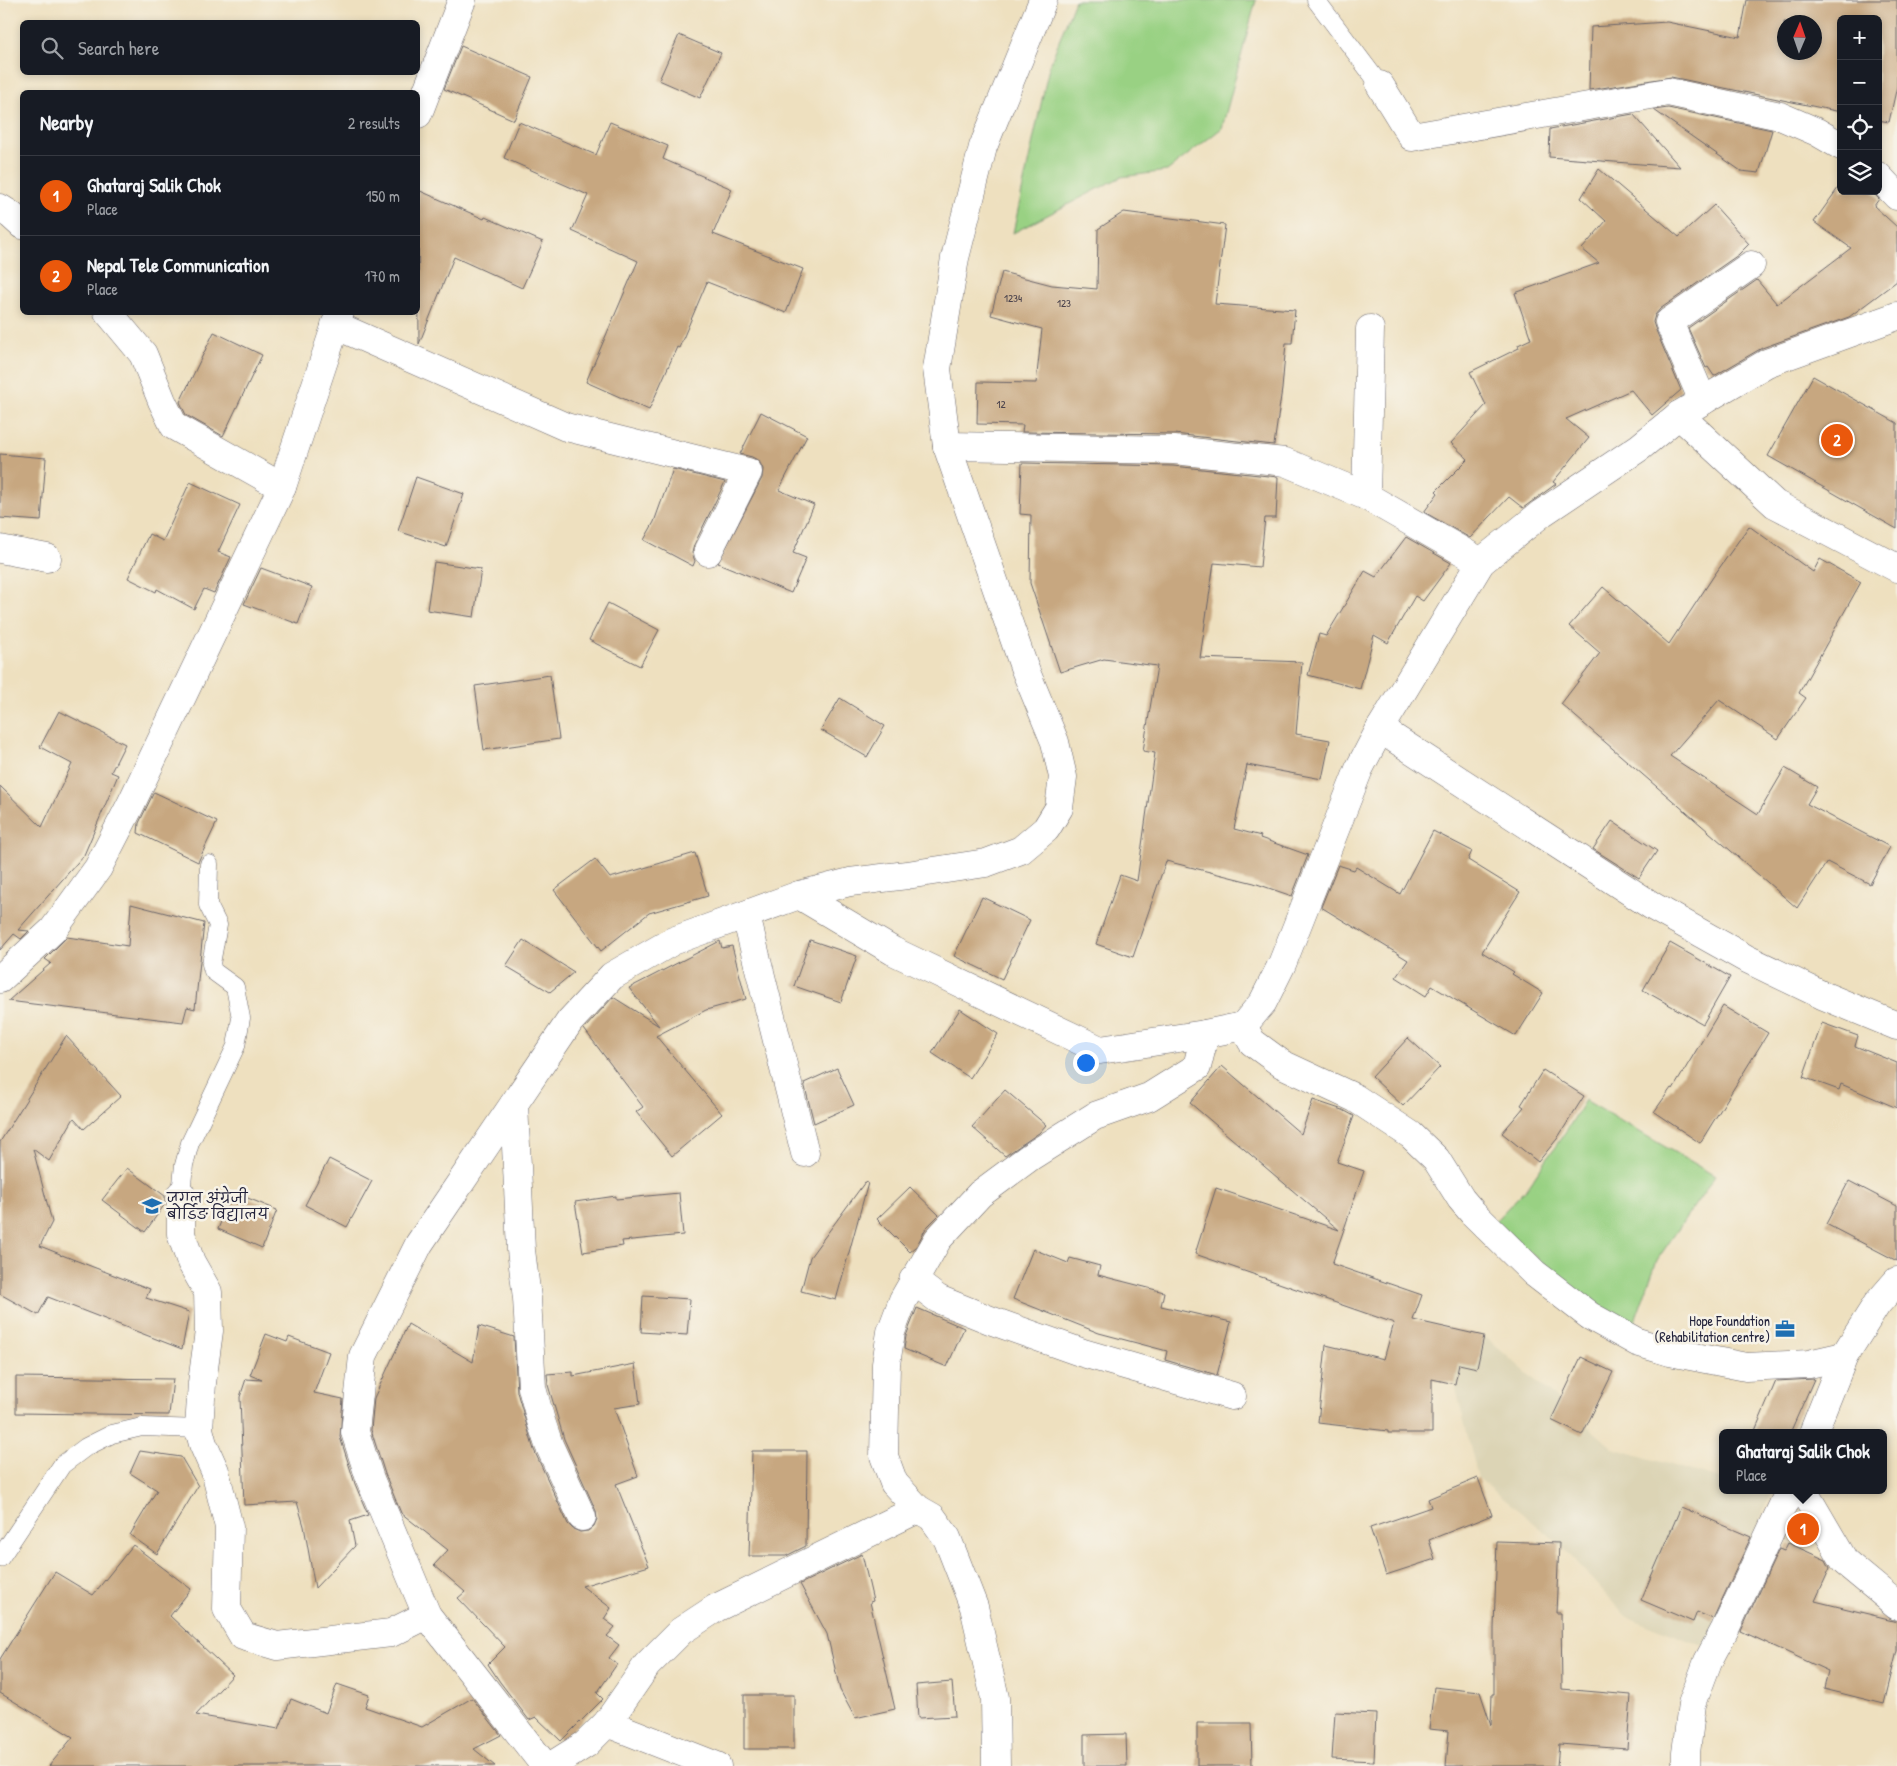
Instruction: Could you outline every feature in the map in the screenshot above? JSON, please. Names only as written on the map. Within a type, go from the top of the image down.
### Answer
[{"type":"street","points":[[420,109],[462,0]]},
{"type":"street","points":[[545,1766],[427,1615],[370,1478],[355,1432],[362,1356],[419,1244],[570,1021],[612,976],[673,941],[746,916],[799,895],[850,882],[907,876],[986,863],[1021,850],[1046,830],[1059,808],[1063,777],[1055,742],[1024,667],[947,446],[937,369],[955,258],[984,147],[1042,0]]},
{"type":"street","points":[[1380,85],[1412,137],[1668,92],[1780,116],[1817,132],[1837,144]]},
{"type":"street","points":[[1882,180],[1897,196]]},
{"type":"street","points":[[0,208],[20,223]]},
{"type":"street","points":[[1751,265],[1669,322],[1691,408],[1775,504],[1897,568]]},
{"type":"street","points":[[110,315],[143,354],[174,426],[282,486]]},
{"type":"street","points":[[799,895],[893,951],[1100,1050],[1205,1034],[1243,1026],[1263,1002],[1282,964],[1358,769],[1380,729],[1481,562],[1542,513],[1640,447],[1691,408],[1767,363],[1897,316]]},
{"type":"street","points":[[0,979],[53,930],[98,868],[130,806],[282,486],[338,319],[566,427],[748,472],[708,552]]},
{"type":"street","points":[[1366,496],[1370,329]]},
{"type":"street","points":[[947,446],[1174,450],[1285,462],[1366,496],[1481,562]]},
{"type":"street","points":[[0,548],[47,558]]},
{"type":"street","points":[[1380,729],[1654,907],[1745,958],[1822,995],[1897,1026]]},
{"type":"street","points":[[746,916],[805,1153]]},
{"type":"street","points":[[1243,1026],[1252,1042],[1282,1064],[1355,1098],[1411,1135],[1436,1160],[1461,1199],[1473,1213],[1534,1273],[1590,1316],[1630,1338],[1670,1352],[1746,1366],[1808,1364],[1844,1356]]},
{"type":"street","points":[[996,1766],[995,1698],[974,1607],[947,1538],[932,1517],[918,1509],[894,1484],[884,1456],[886,1364],[891,1332],[902,1300],[938,1239],[980,1194],[1030,1157],[1096,1116],[1149,1097],[1197,1067],[1205,1034]]},
{"type":"street","points":[[514,1104],[521,1250],[527,1298],[532,1388],[549,1445],[582,1517]]},
{"type":"street","points":[[181,1194],[181,1234],[191,1262],[208,1292],[209,1331],[202,1383],[199,1429],[203,1444],[215,1471],[229,1527],[227,1609],[243,1636],[277,1646],[391,1633],[427,1615]]},
{"type":"street","points":[[913,1280],[938,1299],[990,1320],[1083,1353],[1232,1396]]},
{"type":"street","points":[[1816,1429],[1844,1356],[1877,1304],[1897,1281]]},
{"type":"street","points":[[1686,1766],[1692,1704],[1708,1660],[1725,1629],[1788,1494]]},
{"type":"street","points":[[1805,1494],[1845,1562],[1897,1605]]},
{"type":"street","points":[[551,1766],[586,1744],[608,1723],[647,1665],[681,1631],[716,1608],[918,1509]]},
{"type":"street","points":[[608,1723],[717,1766]]},
{"type":"lane","points":[[1316,0],[1380,85]]},
{"type":"lane","points":[[181,1194],[184,1165],[190,1143],[236,1046],[241,1018],[235,987],[213,971],[211,964],[218,925],[208,905],[209,864]]},
{"type":"lane","points":[[0,1558],[62,1465],[86,1447],[112,1434],[142,1427],[199,1429]]},
{"type":"shaded area","points":[[1424,1322],[1484,1336],[1613,1448],[1719,1479],[1719,1494],[1771,1494],[1708,1648],[1625,1616],[1559,1543],[1478,1478],[1455,1384],[1413,1375]]},
{"type":"green space","points":[[1075,0],[1256,0],[1222,128],[1167,171],[1121,177],[1013,233],[1049,67]]},
{"type":"green space","points":[[1585,1100],[1715,1176],[1657,1260],[1634,1324],[1585,1298],[1495,1221],[1526,1189]]},
{"type":"building","points":[[1747,0],[1897,0],[1897,86],[1889,122],[1882,121],[1882,15],[1837,15],[1837,111],[1671,77],[1589,90],[1591,27],[1667,22],[1740,37]]},
{"type":"building","points":[[679,35],[721,53],[700,98],[659,80]]},
{"type":"building","points":[[461,46],[532,77],[514,120],[444,89]]},
{"type":"building","points":[[1668,108],[1772,130],[1759,173],[1741,171],[1654,110]]},
{"type":"building","points":[[1633,114],[1680,167],[1549,157],[1550,129]]},
{"type":"building","points":[[519,122],[596,155],[610,122],[668,146],[663,159],[732,189],[713,234],[803,269],[786,313],[707,282],[679,348],[677,347],[649,410],[586,382],[638,261],[572,231],[588,195],[504,158]]},
{"type":"building","points":[[1599,169],[1679,237],[1714,205],[1749,244],[1738,255],[1660,309],[1655,315],[1653,322],[1655,328],[1681,390],[1652,415],[1631,390],[1566,419],[1589,438],[1553,482],[1556,484],[1523,508],[1509,497],[1470,538],[1424,512],[1438,493],[1436,491],[1468,459],[1451,443],[1486,405],[1470,372],[1519,348],[1518,345],[1531,339],[1515,293],[1599,263],[1582,249],[1606,221],[1581,198]]},
{"type":"building","points":[[1837,190],[1837,195],[1875,195],[1879,199],[1874,206],[1897,227],[1897,281],[1849,317],[1762,348],[1714,376],[1708,367],[1706,368],[1688,328],[1757,280],[1777,304],[1851,248],[1814,222]]},
{"type":"building","points":[[420,191],[543,242],[522,288],[454,257],[419,344]]},
{"type":"building","points":[[1124,212],[1225,225],[1215,304],[1295,310],[1292,343],[1286,343],[1274,445],[1174,434],[1022,432],[1023,425],[977,424],[978,382],[1036,383],[1042,329],[991,315],[1002,272],[1052,285],[1097,289],[1098,229]]},
{"type":"building","points":[[214,332],[262,355],[223,436],[186,415],[180,402]]},
{"type":"building","points":[[1813,376],[1897,423],[1897,529],[1768,456]]},
{"type":"building","points":[[761,412],[807,436],[779,490],[814,505],[793,553],[806,558],[791,593],[718,563],[762,478],[763,469],[759,461],[740,454]]},
{"type":"building","points":[[0,454],[46,458],[41,521],[0,518]]},
{"type":"building","points":[[1022,463],[1173,466],[1278,477],[1276,518],[1265,518],[1260,567],[1214,563],[1200,658],[1302,662],[1296,734],[1330,740],[1322,779],[1247,765],[1234,829],[1261,836],[1260,838],[1308,855],[1292,896],[1254,883],[1166,861],[1133,957],[1096,944],[1120,875],[1137,881],[1155,753],[1143,751],[1157,666],[1104,659],[1060,672],[1030,583],[1031,515],[1020,514]]},
{"type":"building","points":[[673,469],[725,482],[694,545],[692,553],[695,561],[693,566],[644,540],[654,522]]},
{"type":"building","points":[[416,477],[464,494],[446,547],[398,531]]},
{"type":"building","points":[[190,482],[240,505],[218,552],[231,557],[214,593],[204,589],[194,609],[157,589],[156,592],[128,578],[149,534],[163,541]]},
{"type":"building","points":[[1749,526],[1813,572],[1820,559],[1861,582],[1799,693],[1806,698],[1778,739],[1719,700],[1670,756],[1758,814],[1785,768],[1817,787],[1807,804],[1890,847],[1870,884],[1827,862],[1797,908],[1561,704],[1600,653],[1569,626],[1603,587],[1669,644]]},
{"type":"building","points":[[1406,537],[1451,563],[1423,601],[1415,596],[1388,643],[1374,635],[1360,689],[1308,675],[1319,634],[1326,636],[1365,571],[1376,577]]},
{"type":"building","points":[[434,562],[481,569],[474,617],[427,610]]},
{"type":"building","points":[[261,568],[312,587],[298,624],[244,604]]},
{"type":"building","points":[[608,603],[659,630],[640,666],[589,640]]},
{"type":"building","points":[[550,675],[559,739],[484,750],[475,686]]},
{"type":"building","points":[[840,698],[885,726],[867,757],[821,730]]},
{"type":"building","points":[[59,711],[125,744],[111,772],[118,775],[84,855],[18,930],[29,931],[21,939],[14,934],[0,950],[0,786],[42,827],[72,764],[40,747]]},
{"type":"building","points":[[154,792],[217,822],[198,862],[138,833],[139,823]]},
{"type":"building","points":[[1612,821],[1657,851],[1639,878],[1593,849]]},
{"type":"building","points":[[1433,831],[1472,851],[1468,860],[1520,892],[1482,952],[1514,972],[1512,974],[1543,993],[1516,1036],[1432,986],[1426,996],[1396,977],[1408,960],[1321,907],[1338,865],[1354,870],[1356,867],[1400,894]]},
{"type":"building","points":[[695,853],[708,896],[649,913],[601,951],[554,890],[595,859],[610,878]]},
{"type":"building","points":[[982,897],[1030,920],[1002,979],[954,956]]},
{"type":"building","points":[[131,904],[204,923],[195,1009],[187,1007],[183,1022],[8,1001],[51,963],[45,959],[67,937],[128,946]]},
{"type":"building","points":[[523,940],[574,972],[550,992],[506,966]]},
{"type":"building","points":[[810,940],[857,956],[841,1002],[794,986]]},
{"type":"building","points":[[720,941],[722,948],[732,946],[746,999],[706,1010],[656,1036],[722,1114],[672,1156],[636,1112],[643,1107],[584,1029],[613,997],[659,1026],[629,988]]},
{"type":"building","points":[[1670,943],[1730,977],[1703,1024],[1643,990]]},
{"type":"building","points":[[1723,1006],[1768,1033],[1700,1143],[1654,1112],[1671,1088],[1673,1089]]},
{"type":"building","points":[[960,1009],[998,1034],[970,1078],[932,1053]]},
{"type":"building","points":[[1822,1023],[1858,1036],[1855,1046],[1897,1063],[1897,1108],[1841,1084],[1839,1090],[1803,1077]]},
{"type":"building","points":[[66,1036],[121,1096],[84,1129],[74,1118],[49,1161],[33,1149],[52,1222],[40,1246],[61,1256],[150,1289],[146,1298],[189,1312],[182,1349],[48,1297],[38,1315],[0,1294],[0,1142]]},
{"type":"building","points":[[1408,1038],[1440,1067],[1403,1106],[1372,1077]]},
{"type":"building","points":[[1222,1066],[1301,1134],[1313,1100],[1343,1110],[1354,1116],[1337,1162],[1364,1171],[1332,1264],[1422,1295],[1413,1320],[1484,1336],[1477,1368],[1459,1364],[1455,1384],[1432,1379],[1432,1433],[1388,1433],[1388,1431],[1318,1423],[1326,1345],[1384,1359],[1394,1323],[1195,1254],[1216,1188],[1339,1230],[1190,1103]]},
{"type":"building","points":[[837,1068],[854,1105],[814,1123],[804,1083]]},
{"type":"building","points":[[1543,1070],[1584,1096],[1557,1139],[1538,1162],[1502,1133],[1524,1107],[1521,1105]]},
{"type":"building","points":[[1005,1090],[1046,1125],[1039,1133],[1005,1156],[972,1127]]},
{"type":"building","points":[[329,1159],[372,1181],[347,1227],[305,1205]]},
{"type":"building","points":[[127,1168],[165,1196],[165,1204],[145,1232],[102,1200]]},
{"type":"building","points":[[1849,1181],[1897,1206],[1897,1261],[1826,1224]]},
{"type":"building","points":[[865,1182],[868,1183],[836,1300],[801,1291],[810,1257]]},
{"type":"building","points":[[910,1187],[939,1215],[926,1228],[916,1247],[910,1252],[877,1219]]},
{"type":"building","points":[[233,1192],[277,1210],[262,1248],[218,1229]]},
{"type":"building","points":[[679,1193],[683,1235],[622,1241],[623,1246],[583,1252],[575,1202],[616,1196],[616,1199]]},
{"type":"building","points":[[1033,1249],[1068,1263],[1070,1258],[1100,1266],[1098,1275],[1164,1292],[1161,1306],[1231,1322],[1217,1375],[1165,1360],[1167,1351],[1099,1333],[1013,1299]]},
{"type":"building","points":[[643,1296],[690,1299],[687,1335],[641,1332]]},
{"type":"building","points":[[917,1308],[964,1328],[947,1367],[904,1349],[906,1336]]},
{"type":"building","points":[[408,1324],[473,1362],[479,1326],[514,1337],[517,1392],[534,1450],[568,1524],[580,1532],[588,1531],[594,1526],[597,1519],[596,1511],[564,1439],[548,1385],[547,1374],[573,1372],[573,1376],[635,1364],[640,1404],[614,1408],[638,1476],[616,1484],[649,1566],[582,1586],[611,1608],[604,1619],[615,1627],[607,1636],[619,1645],[609,1658],[617,1664],[597,1693],[603,1699],[561,1741],[536,1717],[529,1720],[488,1664],[505,1647],[458,1598],[465,1592],[434,1565],[448,1550],[401,1513],[385,1474],[371,1430],[374,1398]]},
{"type":"building","points":[[266,1334],[287,1342],[289,1337],[329,1352],[314,1393],[343,1399],[340,1437],[355,1484],[368,1515],[350,1521],[355,1546],[315,1588],[304,1526],[297,1502],[244,1505],[240,1397],[246,1379],[262,1380],[250,1375]]},
{"type":"building","points":[[1581,1357],[1613,1372],[1582,1435],[1551,1420]]},
{"type":"building","points":[[16,1377],[173,1379],[169,1415],[16,1413]]},
{"type":"building","points":[[1814,1379],[1792,1429],[1756,1429],[1776,1381]]},
{"type":"building","points":[[140,1451],[181,1457],[198,1486],[157,1554],[130,1535],[157,1490],[130,1473]]},
{"type":"building","points":[[752,1451],[807,1451],[806,1546],[786,1556],[749,1556]]},
{"type":"building","points":[[1478,1478],[1492,1515],[1429,1540],[1435,1559],[1386,1575],[1370,1528],[1431,1507],[1428,1499]]},
{"type":"building","points":[[1681,1507],[1751,1537],[1713,1619],[1697,1612],[1693,1622],[1641,1600]]},
{"type":"building","points":[[1497,1541],[1559,1543],[1556,1613],[1561,1613],[1562,1689],[1631,1695],[1627,1749],[1559,1744],[1557,1766],[1446,1766],[1449,1731],[1429,1729],[1434,1687],[1480,1692],[1491,1725],[1492,1694],[1494,1694]]},
{"type":"building","points":[[1788,1543],[1826,1560],[1830,1568],[1815,1601],[1897,1621],[1897,1651],[1884,1704],[1824,1689],[1828,1671],[1741,1631],[1779,1549],[1784,1551]]},
{"type":"building","points":[[133,1545],[191,1589],[170,1616],[233,1675],[196,1715],[279,1729],[291,1699],[326,1713],[337,1684],[369,1695],[365,1707],[422,1727],[472,1698],[501,1735],[474,1749],[495,1766],[49,1766],[73,1737],[0,1693],[0,1659],[55,1572],[93,1595]]},
{"type":"building","points":[[862,1554],[873,1601],[870,1602],[895,1709],[855,1718],[840,1690],[827,1634],[800,1584]]},
{"type":"building","points":[[952,1682],[955,1716],[918,1718],[916,1685]]},
{"type":"building","points":[[744,1695],[794,1695],[794,1749],[744,1749]]},
{"type":"building","points":[[1335,1712],[1376,1714],[1374,1761],[1332,1759]]},
{"type":"building","points":[[1197,1723],[1251,1723],[1252,1766],[1197,1766]]},
{"type":"building","points":[[1126,1734],[1127,1766],[1084,1766],[1084,1735]]},
{"type":"place","name":"Nepal Tele Communication","points":[[1837,440]]},
{"type":"place","name":"जुगल अंग्रेजी बोर्डिङ विद्यालय","points":[[152,1206]]},
{"type":"place","name":"Hope Foundation (Rehabilitation centre)","points":[[1785,1329]]},
{"type":"place","name":"Ghataraj Salik Chok","points":[[1803,1529]]}]
